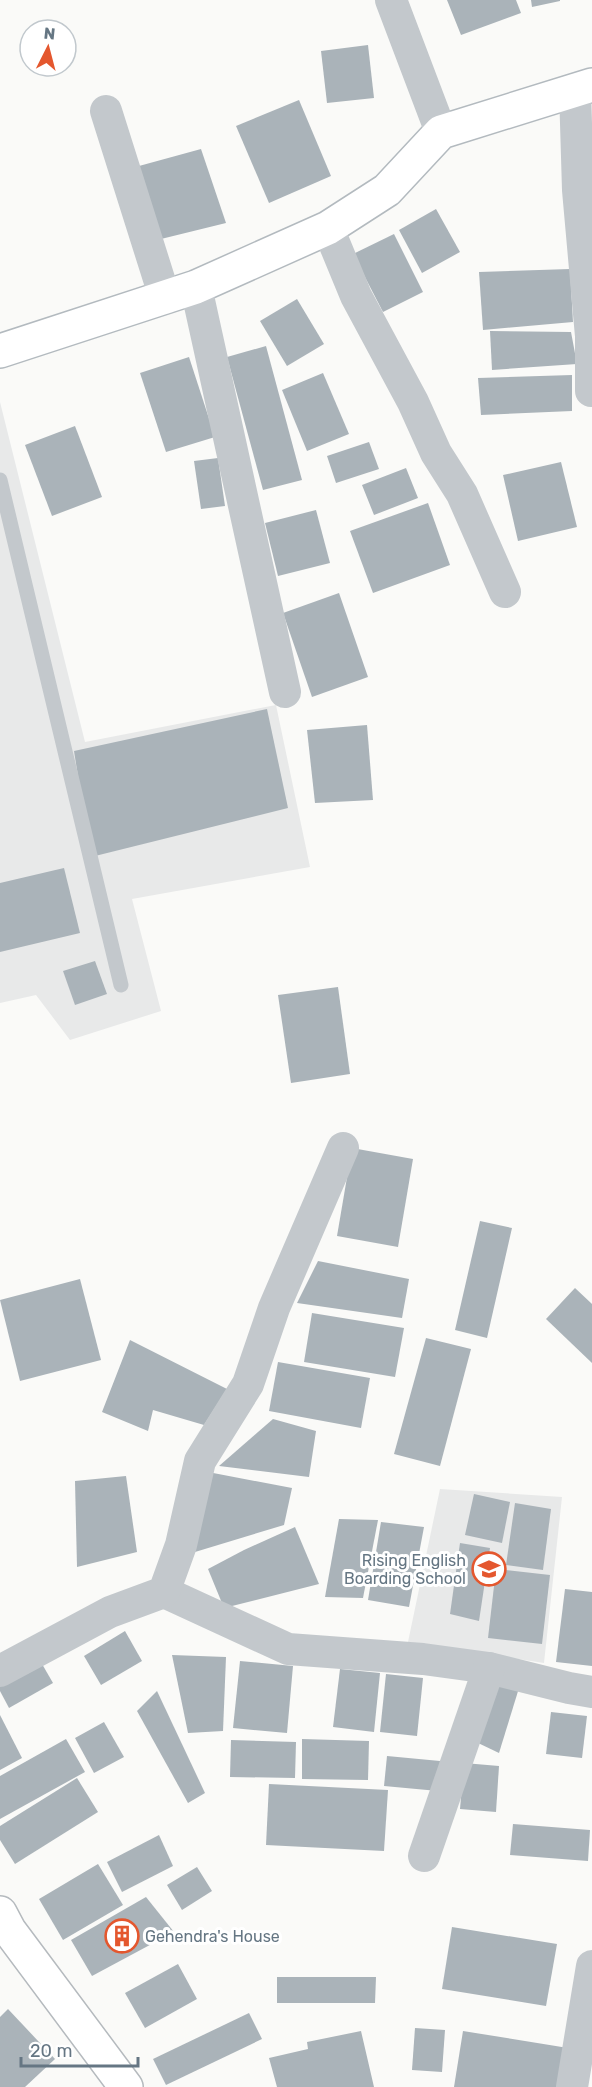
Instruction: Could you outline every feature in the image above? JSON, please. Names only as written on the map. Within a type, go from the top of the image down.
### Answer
[{"type":"main road","points":[[0,351],[196,287],[328,228],[387,190],[441,132],[584,87]]},
{"type":"main road","points":[[3,1922],[126,2087]]},
{"type":"street","points":[[391,0],[441,132]]},
{"type":"street","points":[[584,87],[578,190],[591,336],[591,391]]},
{"type":"street","points":[[106,111],[165,297]]},
{"type":"street","points":[[328,228],[356,296],[408,392],[436,453],[462,494],[505,592]]},
{"type":"street","points":[[196,287],[285,692]]},
{"type":"street","points":[[164,1592],[180,1545],[200,1461],[248,1384],[274,1308],[343,1148]]},
{"type":"street","points":[[0,1671],[110,1612],[164,1592],[288,1648],[423,1659],[489,1668],[592,1692]]},
{"type":"street","points":[[424,1856],[489,1668]]},
{"type":"street","points":[[572,2087],[592,1966]]},
{"type":"lane","points":[[0,480],[122,985]]},
{"type":"shaded area","points":[[0,402],[85,742],[276,705],[310,867],[132,899],[161,1011],[70,1040],[36,995],[0,1003]]},
{"type":"shaded area","name":"Rising English Boarding School","points":[[440,1489],[562,1497],[544,1663],[408,1642]]},
{"type":"building","points":[[447,0],[516,0],[521,13],[461,35]]},
{"type":"building","points":[[531,0],[560,0],[560,1],[532,7]]},
{"type":"building","points":[[368,45],[374,98],[327,103],[321,51]]},
{"type":"building","points":[[299,100],[331,176],[269,203],[236,126]]},
{"type":"building","points":[[201,149],[226,223],[161,239],[139,166]]},
{"type":"building","points":[[436,209],[460,252],[422,273],[399,230]]},
{"type":"building","points":[[394,234],[423,292],[383,312],[353,254]]},
{"type":"building","points":[[570,269],[573,322],[483,330],[479,272]]},
{"type":"building","points":[[297,299],[324,344],[287,366],[260,321]]},
{"type":"building","points":[[490,331],[571,332],[577,364],[492,370]]},
{"type":"building","points":[[266,346],[302,480],[263,490],[227,357]]},
{"type":"building","points":[[189,357],[215,437],[166,452],[140,373]]},
{"type":"building","points":[[323,373],[349,434],[307,451],[282,390]]},
{"type":"building","points":[[572,375],[572,411],[481,415],[478,378]]},
{"type":"building","points":[[75,426],[102,497],[52,516],[25,445]]},
{"type":"building","points":[[369,442],[379,469],[336,483],[327,456]]},
{"type":"building","points":[[218,458],[225,506],[201,509],[194,461]]},
{"type":"building","points":[[561,462],[577,527],[518,541],[503,475]]},
{"type":"building","points":[[406,468],[418,498],[374,515],[362,485]]},
{"type":"building","points":[[428,503],[450,565],[373,593],[350,531]]},
{"type":"building","points":[[316,510],[330,563],[278,576],[265,523]]},
{"type":"building","points":[[339,593],[368,677],[312,697],[283,613]]},
{"type":"building","points":[[267,709],[288,808],[91,857],[74,751]]},
{"type":"building","points":[[367,725],[373,800],[315,803],[307,730]]},
{"type":"building","points":[[64,868],[80,933],[0,952],[0,883]]},
{"type":"building","points":[[95,961],[107,994],[75,1005],[63,971]]},
{"type":"building","points":[[338,987],[350,1074],[291,1083],[278,995]]},
{"type":"building","points":[[352,1148],[413,1159],[398,1247],[337,1236]]},
{"type":"building","points":[[480,1221],[512,1228],[487,1338],[455,1330]]},
{"type":"building","points":[[318,1261],[409,1279],[402,1318],[297,1303]]},
{"type":"building","points":[[80,1279],[101,1360],[20,1381],[0,1300]]},
{"type":"building","points":[[575,1288],[592,1304],[592,1363],[546,1319]]},
{"type":"building","points":[[312,1313],[404,1328],[395,1377],[304,1362]]},
{"type":"building","points":[[426,1338],[471,1349],[440,1466],[394,1454]]},
{"type":"building","points":[[130,1340],[227,1389],[204,1425],[153,1410],[148,1431],[102,1412]]},
{"type":"building","points":[[278,1362],[370,1378],[361,1428],[269,1411]]},
{"type":"building","points":[[273,1419],[316,1431],[309,1477],[219,1466]]},
{"type":"building","points":[[208,1472],[292,1488],[284,1525],[195,1552]]},
{"type":"building","points":[[126,1476],[137,1552],[77,1567],[75,1481]]},
{"type":"building","points":[[474,1494],[510,1502],[502,1543],[465,1535]]},
{"type":"building","points":[[515,1503],[551,1509],[543,1570],[506,1565]]},
{"type":"building","points":[[339,1519],[378,1520],[363,1598],[325,1597]]},
{"type":"building","points":[[381,1522],[424,1527],[409,1607],[368,1600]]},
{"type":"building","points":[[295,1527],[319,1584],[224,1608],[208,1569]]},
{"type":"building","points":[[460,1543],[490,1548],[479,1621],[450,1614]]},
{"type":"building","points":[[496,1569],[550,1575],[542,1644],[488,1638]]},
{"type":"building","points":[[565,1589],[592,1592],[592,1666],[556,1662]]},
{"type":"building","points":[[125,1631],[142,1661],[101,1685],[84,1656]]},
{"type":"building","points":[[172,1655],[226,1657],[223,1731],[188,1733]]},
{"type":"building","points":[[38,1657],[53,1683],[9,1708],[0,1691],[0,1678]]},
{"type":"building","points":[[240,1661],[293,1666],[287,1733],[233,1728]]},
{"type":"building","points":[[340,1669],[380,1673],[374,1732],[333,1727]]},
{"type":"building","points":[[386,1674],[423,1678],[417,1736],[380,1732]]},
{"type":"building","points":[[497,1682],[519,1688],[499,1753],[476,1742]]},
{"type":"building","points":[[157,1691],[205,1793],[188,1803],[137,1711]]},
{"type":"building","points":[[551,1712],[587,1716],[582,1758],[546,1754]]},
{"type":"building","points":[[0,1715],[22,1758],[0,1770]]},
{"type":"building","points":[[104,1722],[124,1757],[94,1773],[75,1738]]},
{"type":"building","points":[[66,1739],[85,1772],[0,1819],[0,1776]]},
{"type":"building","points":[[302,1739],[369,1741],[368,1780],[302,1779]]},
{"type":"building","points":[[231,1740],[296,1742],[295,1778],[230,1777]]},
{"type":"building","points":[[387,1756],[440,1761],[438,1791],[384,1786]]},
{"type":"building","points":[[464,1763],[499,1766],[496,1812],[460,1809]]},
{"type":"building","points":[[77,1778],[98,1812],[15,1864],[0,1840],[0,1826]]},
{"type":"building","points":[[269,1784],[388,1790],[384,1851],[266,1845]]},
{"type":"building","points":[[513,1824],[590,1830],[588,1861],[510,1855]]},
{"type":"building","points":[[159,1835],[173,1866],[122,1892],[107,1862]]},
{"type":"building","points":[[98,1864],[123,1905],[63,1940],[39,1899]]},
{"type":"building","points":[[197,1867],[212,1891],[182,1910],[167,1885]]},
{"type":"building","name":"Gehendra's House","points":[[146,1897],[174,1932],[92,1976],[71,1940]]},
{"type":"building","points":[[452,1927],[557,1944],[546,2006],[442,1989]]},
{"type":"building","points":[[178,1964],[197,1999],[145,2028],[125,1993]]},
{"type":"building","points":[[277,1977],[376,1977],[375,2003],[277,2003]]},
{"type":"building","points":[[8,2009],[55,2059],[25,2087],[0,2087],[0,2017]]},
{"type":"building","points":[[249,2013],[262,2039],[166,2085],[153,2059]]},
{"type":"building","points":[[415,2028],[445,2030],[442,2072],[412,2070]]},
{"type":"building","points":[[361,2031],[374,2087],[277,2087],[269,2058],[308,2049],[307,2042]]},
{"type":"building","points":[[463,2031],[568,2048],[562,2087],[454,2087]]},
{"type":"place","name":"Rising English Boarding School","points":[[489,1569]]},
{"type":"place","name":"Gehendra's House","points":[[122,1936]]}]
